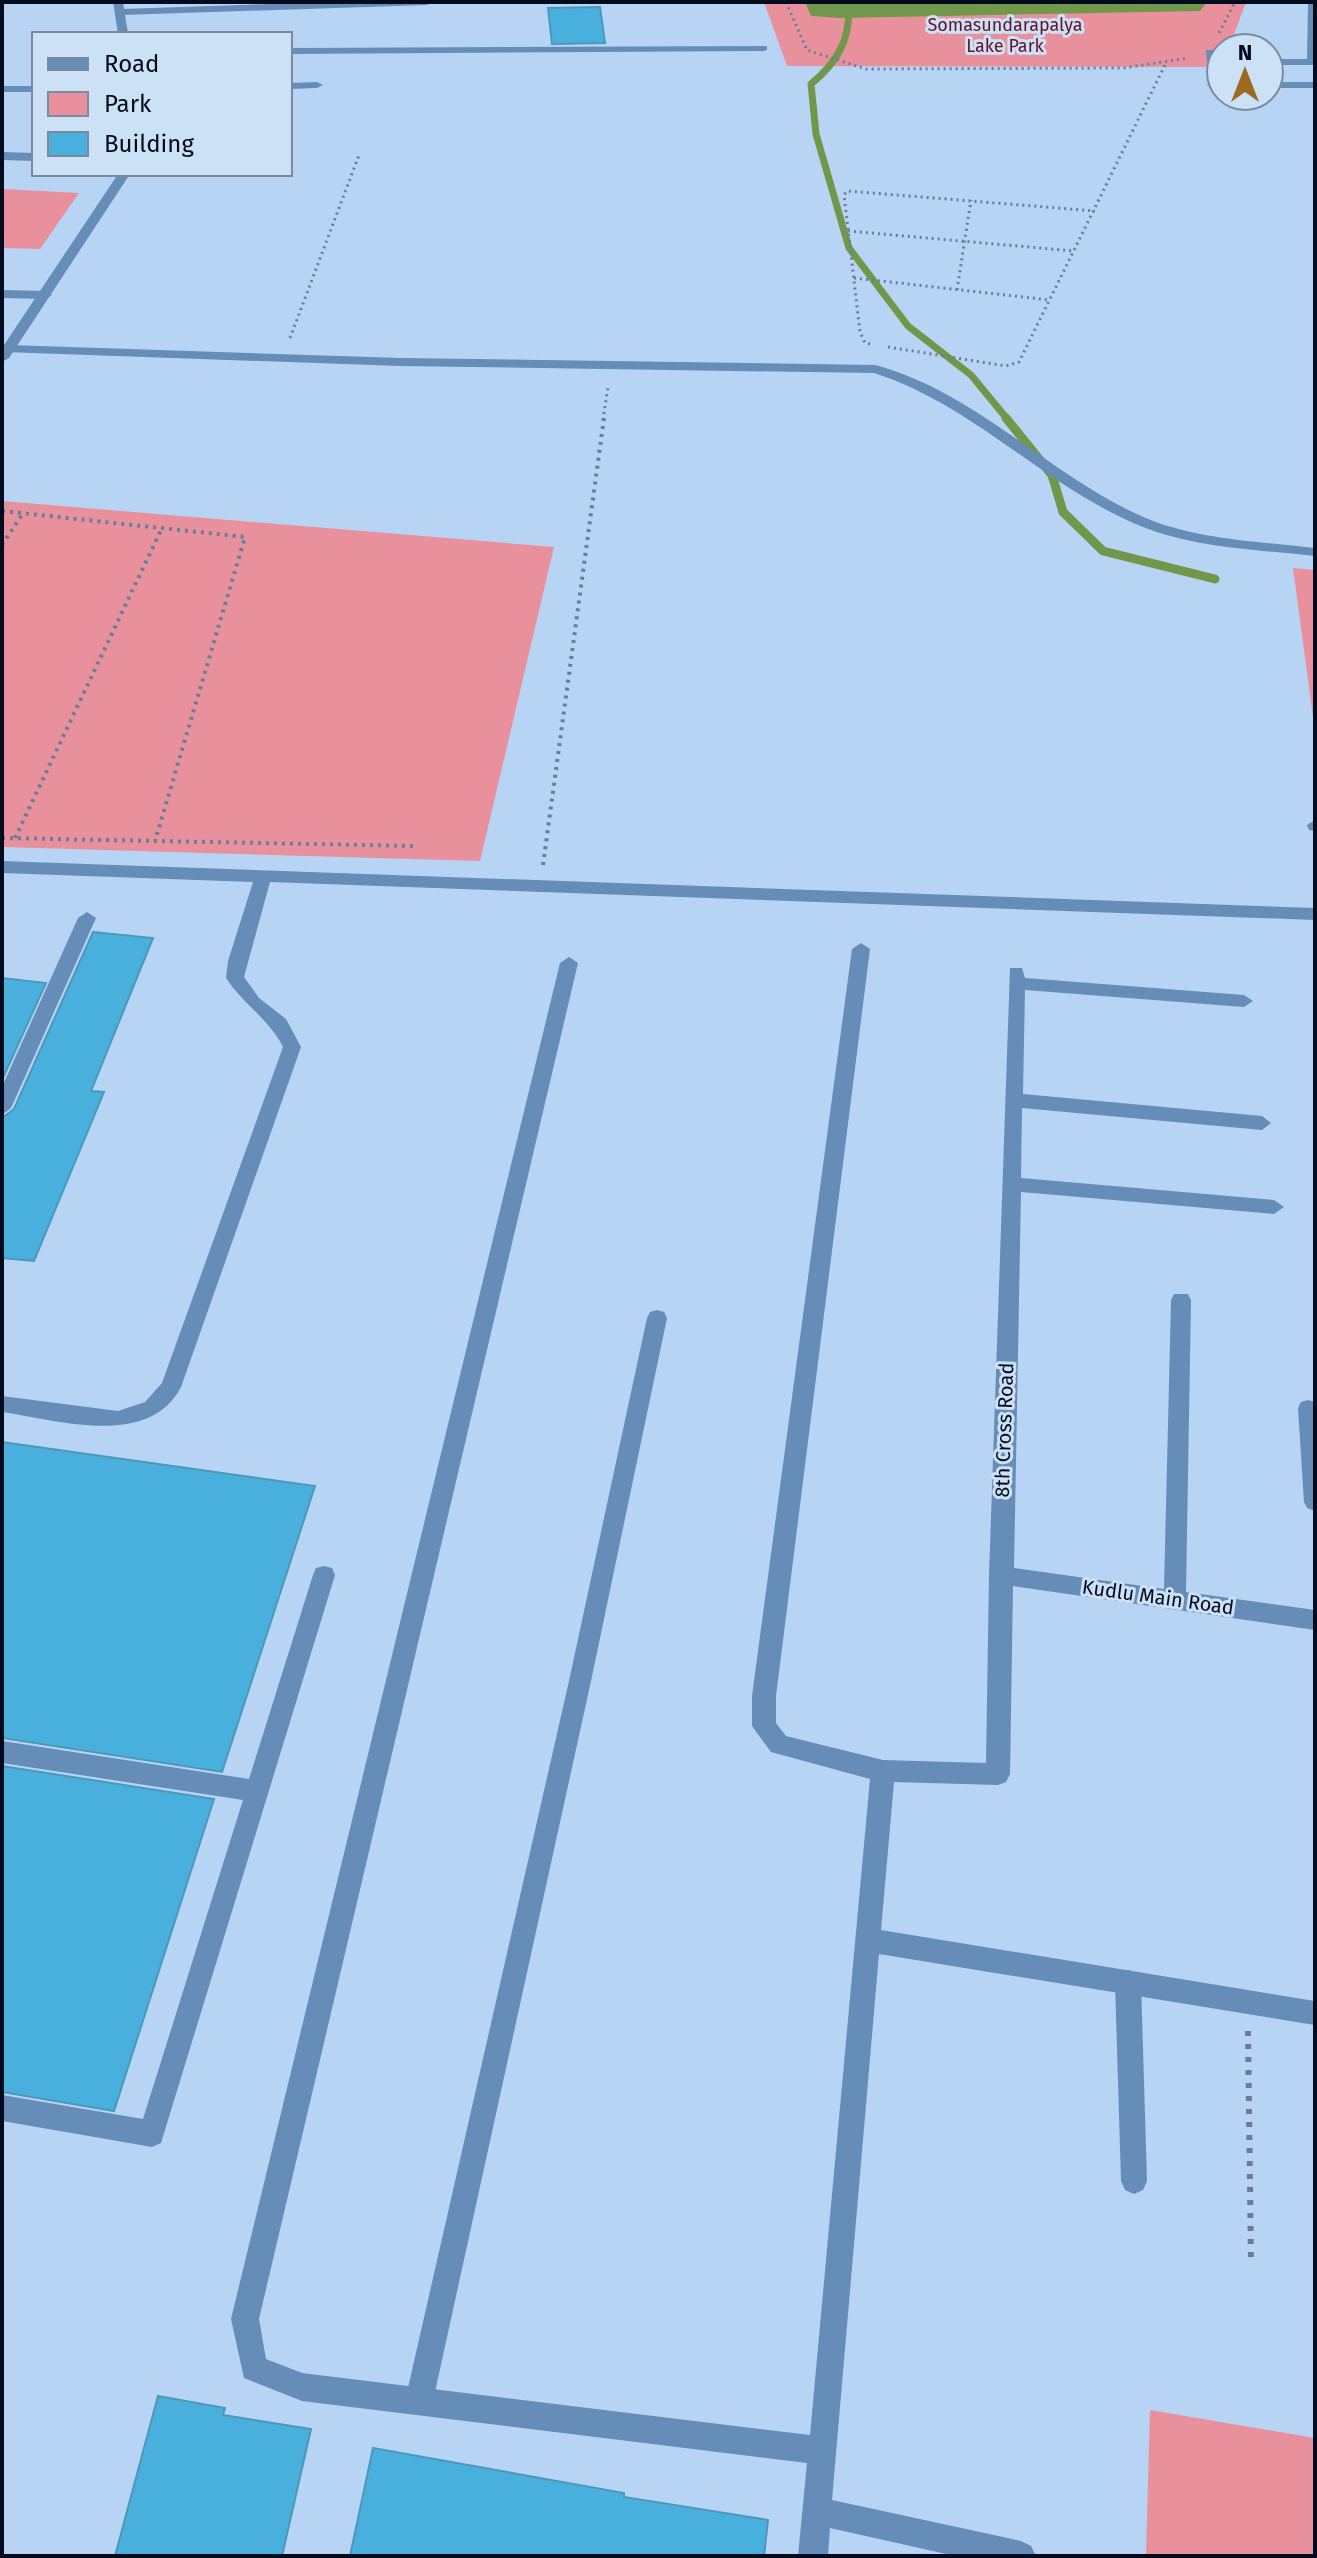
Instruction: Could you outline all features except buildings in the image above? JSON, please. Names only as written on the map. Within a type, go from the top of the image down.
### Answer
[{"type":"street","points":[[123,32],[120,7],[427,2]]},
{"type":"street","points":[[1285,62],[1313,62],[1313,2]]},
{"type":"street","points":[[292,51],[763,48]]},
{"type":"street","points":[[292,86],[317,85]]},
{"type":"street","points":[[1285,85],[1315,85]]},
{"type":"street","points":[[2,89],[32,89]]},
{"type":"street","points":[[2,156],[32,157]]},
{"type":"street","points":[[6,354],[123,176]]},
{"type":"street","points":[[2,294],[46,295]]},
{"type":"street","points":[[6,354],[875,369],[929,388],[1029,455],[1134,518],[1201,538],[1315,552]]},
{"type":"street","points":[[2,867],[1315,914]]},
{"type":"street","points":[[2,1404],[118,1419],[152,1408],[171,1387],[292,1047],[280,1023],[253,1002],[235,978],[237,961],[263,876]]},
{"type":"street","points":[[2,1108],[87,918]]},
{"type":"street","points":[[813,2556],[883,1771],[779,1745],[764,1726],[764,1696],[861,949]]},
{"type":"street","points":[[569,963],[245,2319],[254,2368],[302,2387],[822,2451]]},
{"type":"street","name":"8th Cross Road","points":[[883,1771],[998,1774],[1000,1575],[1016,977],[1244,1001]]},
{"type":"street","points":[[1013,1100],[1262,1123]]},
{"type":"street","points":[[1011,1184],[1274,1207]]},
{"type":"street","points":[[1175,1600],[1181,1300]]},
{"type":"street","points":[[419,2401],[580,1681],[657,1318]]},
{"type":"street","points":[[1308,1408],[1315,1502]]},
{"type":"street","points":[[2,2108],[152,2134],[324,1575]]},
{"type":"street","name":"Kudlu Main Road","points":[[1000,1575],[1315,1620]]},
{"type":"street","points":[[2,1752],[258,1791]]},
{"type":"street","points":[[868,1940],[1315,2013]]},
{"type":"street","points":[[1128,1982],[1134,2181]]},
{"type":"street","points":[[817,2511],[1021,2556]]},
{"type":"path","points":[[786,2],[801,43],[807,50],[866,69],[1044,70],[1166,63],[1205,53]]},
{"type":"path","points":[[1220,32],[1235,2]]},
{"type":"path","points":[[1095,211],[847,191],[844,195],[849,242],[860,332],[865,343],[1014,365],[1075,251],[1095,211],[1166,63]]},
{"type":"path","points":[[282,358],[359,155]]},
{"type":"path","points":[[957,290],[971,200]]},
{"type":"path","points":[[848,231],[1075,251]]},
{"type":"path","points":[[854,278],[1050,300]]},
{"type":"path","points":[[541,886],[611,364]]},
{"type":"path","points":[[2,511],[245,537],[155,841]]},
{"type":"path","points":[[2,545],[23,513]]},
{"type":"path","points":[[15,838],[162,528]]},
{"type":"path","points":[[2,838],[416,846]]},
{"type":"path","points":[[1247,2002],[1251,2262]]},
{"type":"green space","name":"Somasundarapalya Lake Park","points":[[764,2],[1246,2],[1235,32],[1205,32],[1205,67],[787,66]]},
{"type":"green space","points":[[2,189],[79,193],[40,249],[2,248]]},
{"type":"green space","points":[[2,501],[554,547],[480,861],[2,847]]},
{"type":"green space","points":[[1293,568],[1315,570],[1315,732]]},
{"type":"green space","points":[[1150,2410],[1315,2438],[1315,2556],[1146,2556]]},
{"type":"shaded area","points":[[805,2],[1207,2],[1200,11],[840,18],[811,16]]},
{"type":"waterway","points":[[848,2],[848,26],[841,48],[829,67],[811,84],[816,134],[849,248],[908,326],[971,375],[1008,420]]},
{"type":"waterway","points":[[1006,418],[1052,475],[1063,512],[1103,551],[1215,579]]}]
